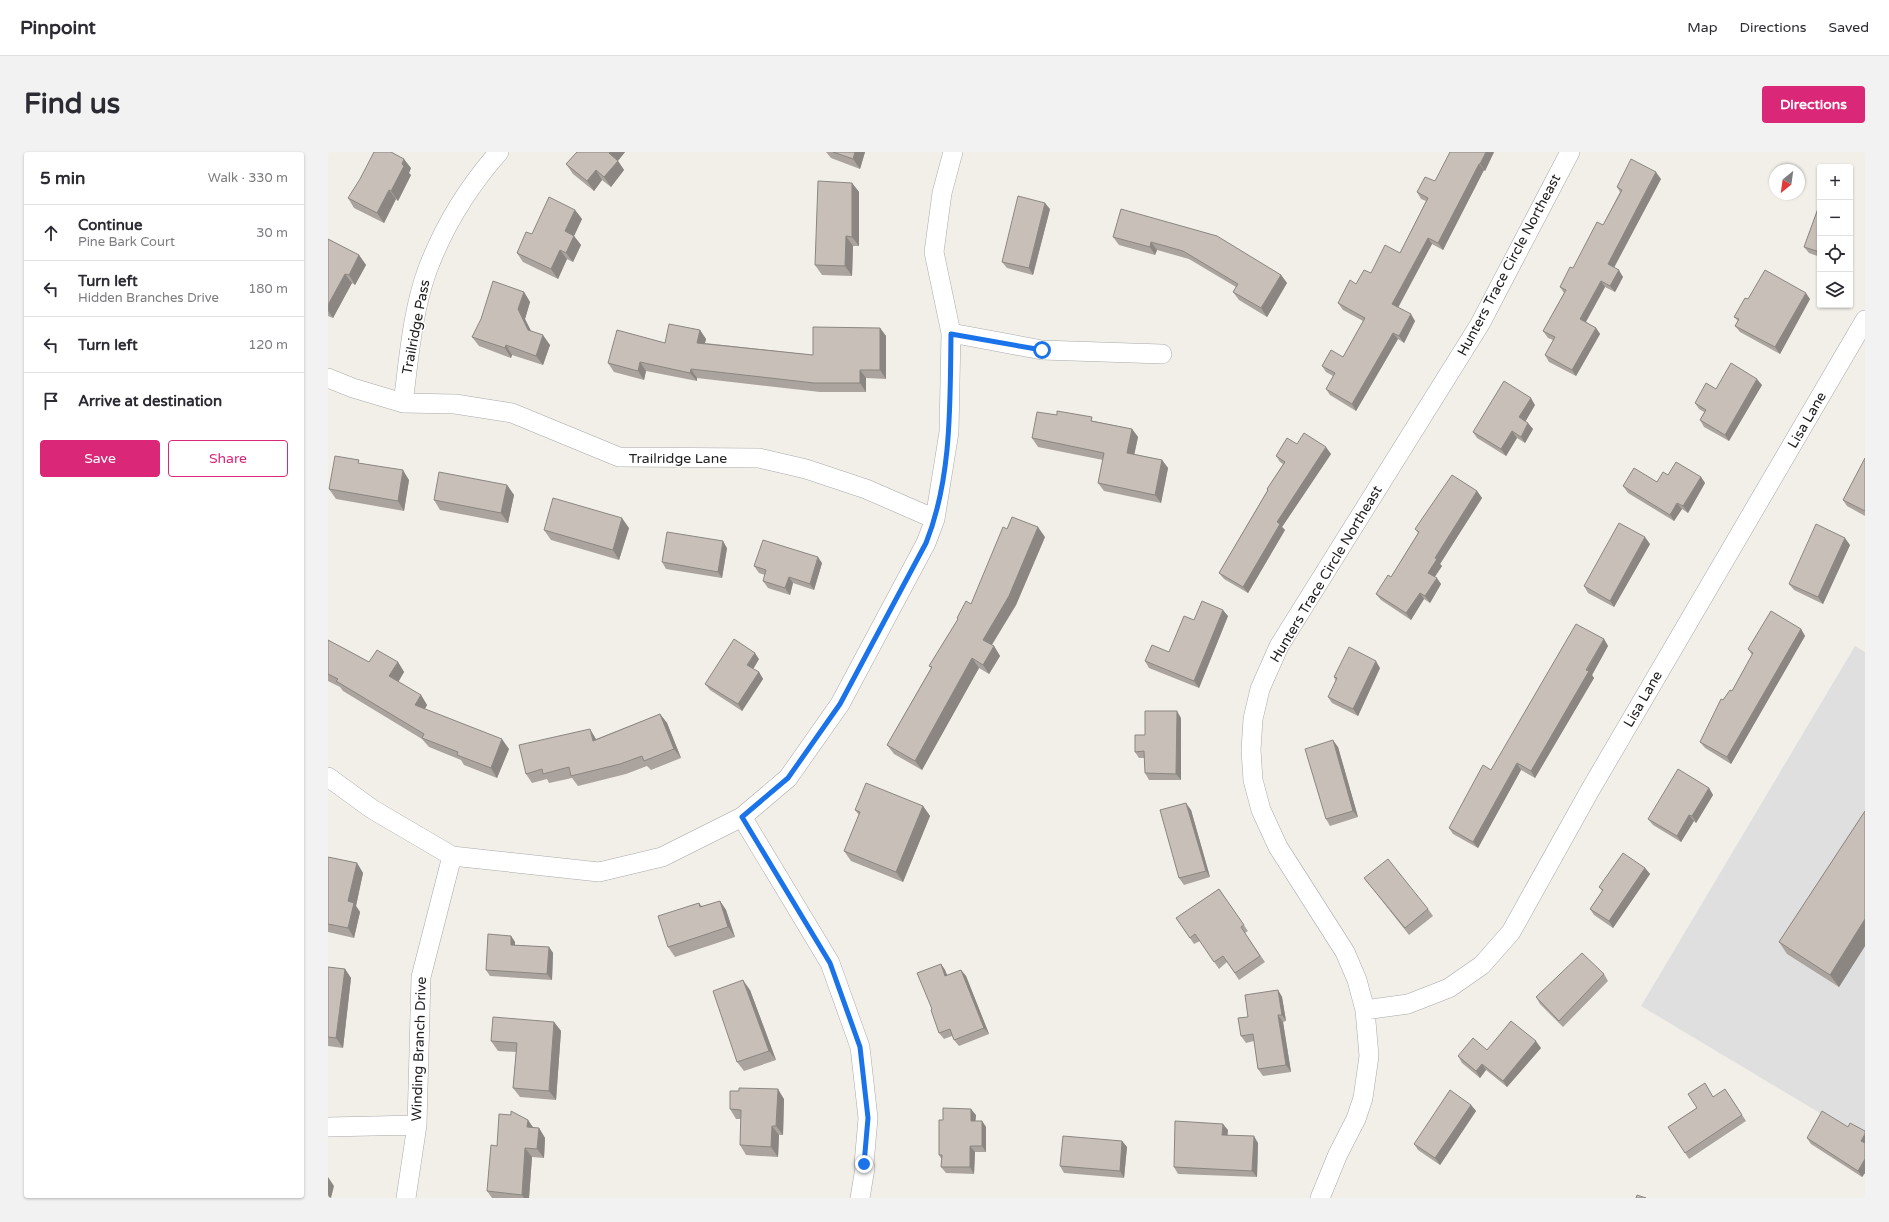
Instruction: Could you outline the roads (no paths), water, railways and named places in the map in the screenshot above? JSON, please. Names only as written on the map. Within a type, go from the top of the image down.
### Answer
[{"type":"street","name":"Trailridge Pass","points":[[403,403],[414,322],[427,272],[450,222],[485,168],[499,152]]},
{"type":"street","points":[[328,777],[372,809],[452,856],[599,872],[662,857],[742,817],[788,778],[840,704],[926,543],[935,519],[949,432],[951,334],[934,252],[942,193],[953,152]]},
{"type":"street","name":"Hunters Trace Circle Northeast","points":[[1320,1198],[1338,1154],[1356,1119],[1363,1098],[1369,1056],[1365,1010],[1357,980],[1345,952],[1278,847],[1261,810],[1254,780],[1251,750],[1253,719],[1260,689],[1280,646],[1480,324],[1570,152]]},
{"type":"street","name":"Lisa Lane","points":[[1365,1010],[1408,1004],[1449,988],[1482,965],[1511,932],[1589,792],[1865,320]]},
{"type":"street","points":[[951,334],[1042,350],[1162,354]]},
{"type":"street","name":"Trailridge Lane","points":[[328,378],[353,388],[403,403],[455,404],[512,413],[619,457],[760,458],[806,469],[866,489],[935,519]]},
{"type":"street","points":[[742,817],[830,963],[860,1047],[868,1118],[862,1197]]},
{"type":"street","name":"Winding Branch Drive","points":[[406,1198],[417,1124],[421,977],[452,856]]},
{"type":"street","points":[[328,1127],[417,1124]]}]
